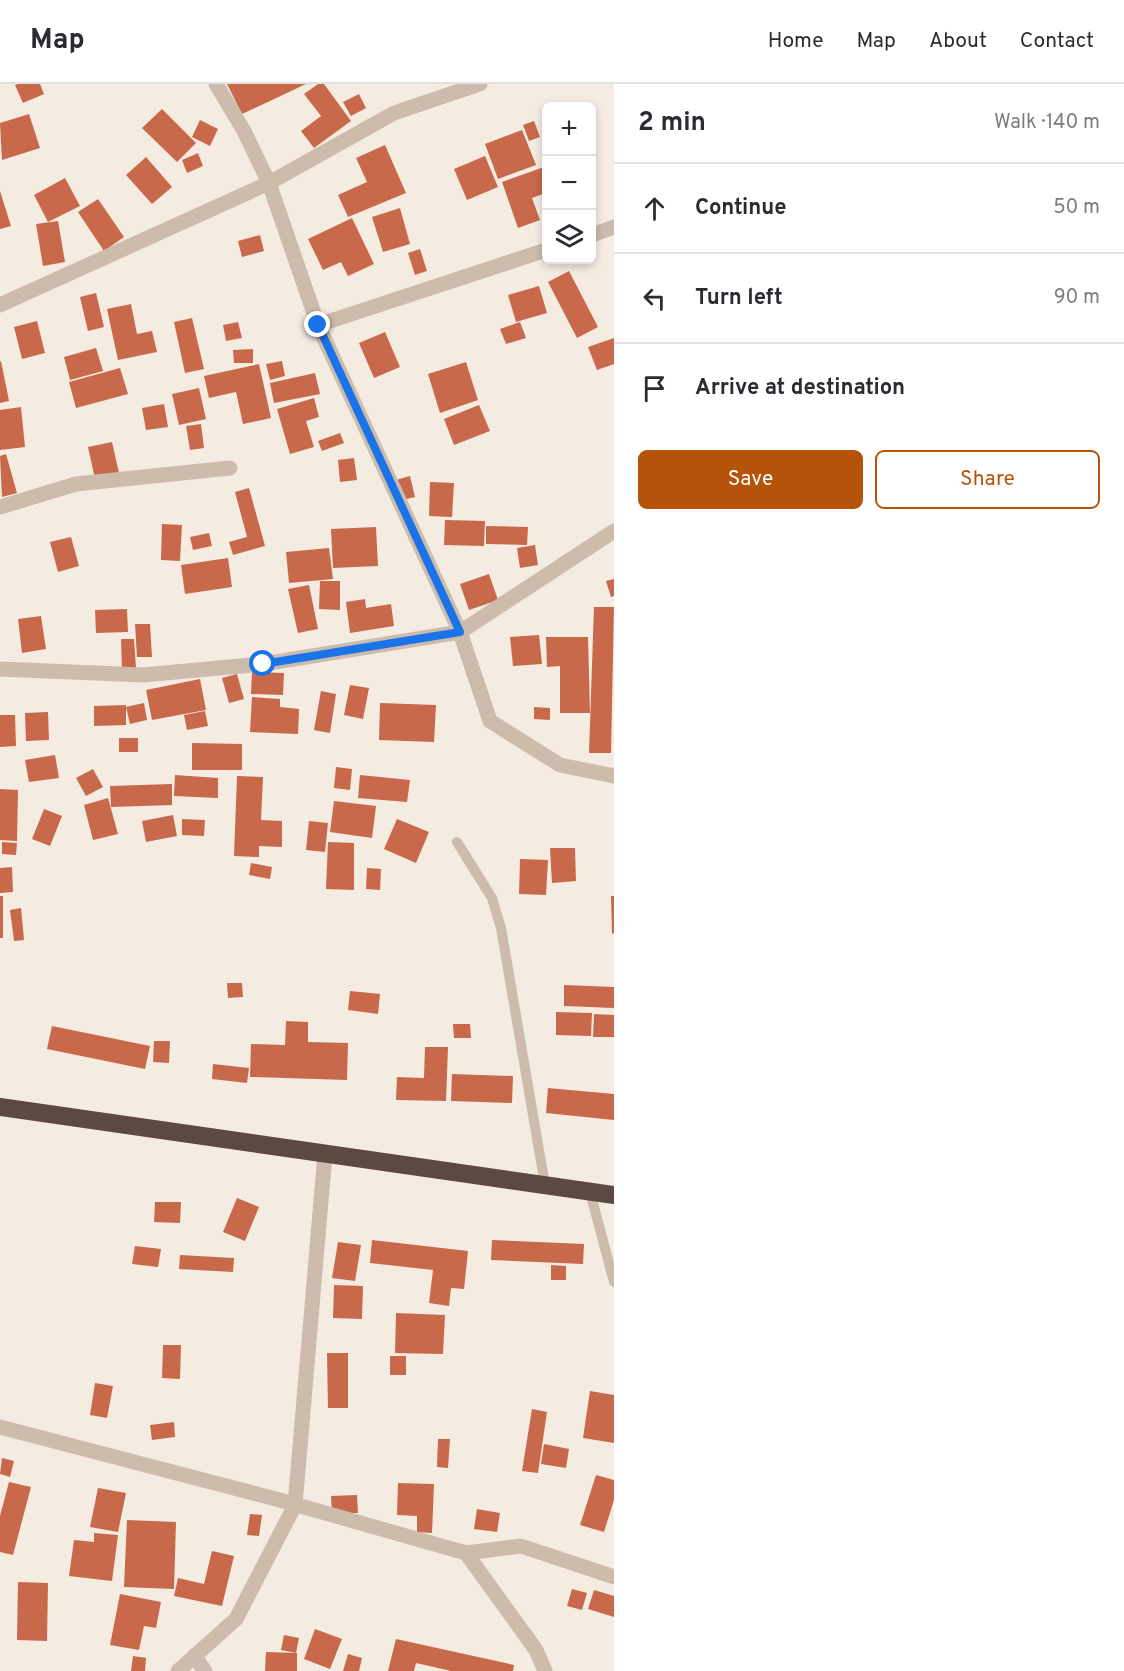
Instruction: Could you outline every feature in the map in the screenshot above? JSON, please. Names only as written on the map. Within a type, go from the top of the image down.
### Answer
[{"type":"highway","points":[[0,1107],[614,1195]]},
{"type":"street","points":[[216,84],[244,131],[269,183],[318,325],[460,632],[490,721],[560,765],[614,776]]},
{"type":"street","points":[[0,305],[269,183],[394,113],[480,84]]},
{"type":"street","points":[[596,233],[614,227]]},
{"type":"street","points":[[318,325],[542,251]]},
{"type":"street","points":[[0,507],[76,484],[230,468]]},
{"type":"street","points":[[0,669],[143,675],[263,664],[460,632],[614,531]]},
{"type":"street","points":[[178,1671],[236,1619],[295,1505],[325,1154]]},
{"type":"street","points":[[0,1427],[466,1553],[521,1546],[614,1577]]},
{"type":"street","points":[[466,1553],[536,1650],[545,1671]]},
{"type":"street","points":[[194,1656],[205,1671]]},
{"type":"lane","points":[[457,842],[492,898],[501,928],[545,1185]]},
{"type":"lane","points":[[590,1192],[614,1282]]},
{"type":"building","points":[[40,84],[44,94],[23,103],[15,85]]},
{"type":"building","points":[[227,84],[306,84],[242,114]]},
{"type":"building","points":[[318,84],[324,84],[351,121],[314,148],[301,131],[321,116],[304,94]]},
{"type":"building","points":[[359,94],[366,108],[351,116],[343,102]]},
{"type":"building","points":[[162,109],[196,143],[177,162],[142,128]]},
{"type":"building","points":[[29,114],[40,148],[2,160],[0,123]]},
{"type":"building","points":[[200,120],[218,129],[210,146],[192,137]]},
{"type":"building","points":[[534,121],[540,137],[529,141],[523,125]]},
{"type":"building","points":[[522,130],[536,165],[498,179],[485,144]]},
{"type":"building","points":[[385,145],[406,193],[348,217],[338,195],[367,182],[356,158]]},
{"type":"building","points":[[198,153],[203,166],[187,173],[182,160]]},
{"type":"building","points":[[485,156],[498,187],[467,200],[454,169]]},
{"type":"building","points":[[146,157],[172,187],[152,204],[126,175]]},
{"type":"building","points":[[542,168],[542,194],[532,198],[540,220],[518,228],[502,182]]},
{"type":"building","points":[[65,178],[80,206],[48,222],[34,195]]},
{"type":"building","points":[[0,191],[11,226],[0,229]]},
{"type":"building","points":[[98,199],[124,237],[104,251],[78,212]]},
{"type":"building","points":[[400,208],[410,244],[383,252],[372,217]]},
{"type":"building","points":[[352,218],[374,264],[348,276],[341,262],[323,270],[308,239]]},
{"type":"building","points":[[58,221],[65,262],[43,266],[36,224]]},
{"type":"building","points":[[260,235],[264,251],[242,257],[238,241]]},
{"type":"building","points":[[420,249],[427,271],[415,275],[408,253]]},
{"type":"building","points":[[569,271],[598,327],[577,338],[548,282]]},
{"type":"building","points":[[539,286],[547,313],[516,322],[508,295]]},
{"type":"building","points":[[96,293],[104,327],[88,331],[80,297]]},
{"type":"building","points":[[131,304],[137,334],[152,331],[157,352],[118,360],[107,309]]},
{"type":"building","points":[[192,318],[204,369],[185,373],[174,322]]},
{"type":"building","points":[[37,321],[45,353],[22,359],[14,327]]},
{"type":"building","points":[[238,322],[242,338],[226,341],[223,325]]},
{"type":"building","points":[[520,322],[526,338],[506,344],[500,329]]},
{"type":"building","points":[[385,332],[400,367],[374,378],[359,343]]},
{"type":"building","points":[[614,338],[614,364],[597,370],[588,347]]},
{"type":"building","points":[[96,348],[103,371],[70,380],[64,357]]},
{"type":"building","points":[[253,349],[253,363],[234,363],[233,350]]},
{"type":"building","points":[[282,361],[285,376],[270,380],[266,364]]},
{"type":"building","points":[[0,362],[9,401],[0,403]]},
{"type":"building","points":[[466,362],[478,400],[440,413],[428,374]]},
{"type":"building","points":[[259,364],[271,418],[243,424],[236,392],[209,398],[204,376]]},
{"type":"building","points":[[120,368],[128,394],[76,408],[69,382]]},
{"type":"building","points":[[315,373],[320,394],[274,403],[270,383]]},
{"type":"building","points":[[199,388],[206,419],[179,425],[172,394]]},
{"type":"building","points":[[314,398],[319,417],[306,421],[314,447],[290,454],[277,409]]},
{"type":"building","points":[[164,404],[168,427],[146,430],[142,408]]},
{"type":"building","points":[[479,405],[490,431],[454,445],[444,419]]},
{"type":"building","points":[[21,407],[25,447],[0,450],[0,410]]},
{"type":"building","points":[[201,424],[204,448],[190,450],[186,426]]},
{"type":"building","points":[[340,433],[344,443],[322,451],[318,441]]},
{"type":"building","points":[[112,442],[119,473],[95,479],[88,447]]},
{"type":"building","points":[[6,454],[17,493],[2,497],[0,456]]},
{"type":"building","points":[[354,458],[357,480],[340,482],[338,460]]},
{"type":"building","points":[[410,476],[415,497],[394,502],[389,482]]},
{"type":"building","points":[[430,482],[454,483],[452,517],[429,516]]},
{"type":"building","points":[[249,488],[265,546],[233,555],[229,542],[247,537],[235,492]]},
{"type":"building","points":[[445,520],[485,521],[484,546],[444,545]]},
{"type":"building","points":[[162,524],[182,525],[180,561],[161,560]]},
{"type":"building","points":[[486,526],[528,527],[527,545],[486,544]]},
{"type":"building","points":[[376,527],[378,566],[333,568],[331,529]]},
{"type":"building","points":[[209,533],[212,546],[193,550],[190,537]]},
{"type":"building","points":[[71,537],[79,566],[58,572],[50,542]]},
{"type":"building","points":[[535,545],[538,565],[520,568],[517,548]]},
{"type":"building","points":[[329,548],[333,579],[289,583],[286,552]]},
{"type":"building","points":[[228,558],[232,587],[185,594],[181,565]]},
{"type":"building","points":[[489,574],[498,600],[469,610],[460,584]]},
{"type":"building","points":[[614,579],[614,596],[611,597],[606,581]]},
{"type":"building","points":[[320,581],[340,581],[340,610],[319,609]]},
{"type":"building","points":[[309,585],[318,629],[298,633],[288,589]]},
{"type":"building","points":[[365,599],[366,608],[391,604],[394,626],[350,633],[346,602]]},
{"type":"building","points":[[594,607],[614,607],[611,753],[589,753]]},
{"type":"building","points":[[127,609],[128,632],[96,633],[95,610]]},
{"type":"building","points":[[41,616],[46,649],[22,653],[18,619]]},
{"type":"building","points":[[135,624],[150,624],[152,657],[137,657]]},
{"type":"building","points":[[539,635],[542,664],[513,666],[510,637]]},
{"type":"building","points":[[546,637],[588,637],[590,713],[560,713],[560,666],[547,667]]},
{"type":"building","points":[[121,639],[134,639],[136,668],[122,669]]},
{"type":"building","points":[[252,672],[284,673],[283,695],[251,694]]},
{"type":"building","points":[[237,674],[244,699],[229,703],[222,678]]},
{"type":"building","points":[[200,679],[206,710],[152,720],[146,690]]},
{"type":"building","points":[[350,685],[369,688],[363,719],[344,715]]},
{"type":"building","points":[[321,691],[336,694],[330,733],[314,730]]},
{"type":"building","points":[[252,697],[280,699],[280,707],[299,709],[298,734],[250,732]]},
{"type":"building","points":[[144,703],[147,720],[130,724],[126,707]]},
{"type":"building","points":[[380,703],[436,705],[434,742],[379,740]]},
{"type":"building","points":[[126,705],[126,725],[94,726],[94,706]]},
{"type":"building","points":[[534,707],[550,708],[550,720],[534,719]]},
{"type":"building","points":[[205,711],[208,726],[187,730],[184,715]]},
{"type":"building","points":[[48,712],[49,740],[26,741],[25,713]]},
{"type":"building","points":[[0,715],[15,715],[16,746],[0,747]]},
{"type":"building","points":[[119,738],[138,738],[138,752],[119,752]]},
{"type":"building","points":[[192,743],[242,744],[242,770],[192,770]]},
{"type":"building","points":[[55,755],[59,778],[29,782],[25,760]]},
{"type":"building","points":[[336,767],[352,769],[350,790],[334,788]]},
{"type":"building","points":[[93,769],[103,787],[86,796],[76,778]]},
{"type":"building","points":[[175,775],[218,778],[218,798],[174,796]]},
{"type":"building","points":[[360,775],[410,780],[407,802],[358,798]]},
{"type":"building","points":[[237,776],[263,777],[261,820],[282,821],[282,847],[259,846],[259,857],[234,856]]},
{"type":"building","points":[[172,784],[172,805],[111,807],[110,786]]},
{"type":"building","points":[[0,789],[18,790],[17,841],[0,840]]},
{"type":"building","points":[[108,798],[118,834],[93,840],[84,805]]},
{"type":"building","points":[[334,801],[376,806],[372,838],[330,832]]},
{"type":"building","points":[[44,809],[62,816],[50,846],[32,839]]},
{"type":"building","points":[[173,815],[177,836],[146,842],[142,821]]},
{"type":"building","points":[[182,819],[205,820],[204,836],[182,835]]},
{"type":"building","points":[[397,819],[429,832],[416,863],[384,849]]},
{"type":"building","points":[[309,821],[328,823],[325,852],[306,850]]},
{"type":"building","points":[[2,842],[17,843],[16,855],[2,854]]},
{"type":"building","points":[[328,842],[354,843],[354,890],[326,889]]},
{"type":"building","points":[[550,848],[575,848],[576,881],[552,883]]},
{"type":"building","points":[[520,859],[548,860],[546,895],[519,894]]},
{"type":"building","points":[[251,863],[272,867],[270,879],[249,875]]},
{"type":"building","points":[[12,867],[13,892],[0,893],[0,868]]},
{"type":"building","points":[[367,868],[381,869],[380,890],[366,889]]},
{"type":"building","points":[[0,896],[3,896],[3,938],[0,938]]},
{"type":"building","points":[[611,896],[614,896],[614,933],[612,934]]},
{"type":"building","points":[[21,908],[24,940],[14,941],[10,910]]},
{"type":"building","points":[[227,983],[242,983],[243,997],[228,998]]},
{"type":"building","points":[[564,985],[614,987],[614,1008],[564,1006]]},
{"type":"building","points":[[350,991],[380,994],[378,1014],[348,1010]]},
{"type":"building","points":[[556,1012],[592,1013],[591,1036],[556,1035]]},
{"type":"building","points":[[594,1014],[614,1015],[614,1037],[593,1037]]},
{"type":"building","points":[[286,1021],[308,1022],[308,1042],[348,1043],[347,1080],[250,1077],[251,1044],[285,1045]]},
{"type":"building","points":[[453,1024],[470,1024],[471,1038],[454,1038]]},
{"type":"building","points":[[52,1026],[150,1046],[145,1069],[47,1049]]},
{"type":"building","points":[[154,1041],[170,1041],[169,1063],[153,1062]]},
{"type":"building","points":[[425,1047],[448,1047],[446,1101],[396,1100],[397,1077],[424,1078]]},
{"type":"building","points":[[213,1064],[249,1068],[247,1083],[212,1079]]},
{"type":"building","points":[[452,1074],[513,1076],[512,1103],[451,1101]]},
{"type":"building","points":[[548,1088],[614,1094],[614,1120],[546,1113]]},
{"type":"building","points":[[237,1198],[259,1207],[245,1241],[223,1232]]},
{"type":"building","points":[[155,1202],[181,1202],[180,1223],[154,1222]]},
{"type":"building","points":[[372,1240],[468,1251],[464,1289],[451,1288],[449,1306],[429,1303],[433,1270],[370,1263]]},
{"type":"building","points":[[492,1240],[584,1244],[583,1264],[491,1260]]},
{"type":"building","points":[[338,1242],[361,1245],[355,1281],[332,1278]]},
{"type":"building","points":[[135,1246],[161,1249],[158,1267],[132,1264]]},
{"type":"building","points":[[180,1255],[234,1258],[233,1272],[179,1269]]},
{"type":"building","points":[[551,1265],[566,1266],[566,1280],[551,1280]]},
{"type":"building","points":[[334,1285],[363,1286],[362,1319],[333,1318]]},
{"type":"building","points":[[396,1313],[445,1315],[443,1354],[395,1353]]},
{"type":"building","points":[[163,1345],[181,1345],[180,1379],[162,1378]]},
{"type":"building","points":[[327,1353],[348,1353],[348,1408],[328,1408]]},
{"type":"building","points":[[390,1356],[406,1356],[406,1375],[390,1375]]},
{"type":"building","points":[[95,1383],[113,1386],[107,1418],[90,1415]]},
{"type":"building","points":[[590,1391],[614,1395],[614,1443],[583,1438]]},
{"type":"building","points":[[532,1409],[547,1412],[538,1473],[522,1471]]},
{"type":"building","points":[[174,1422],[175,1437],[152,1440],[150,1425]]},
{"type":"building","points":[[438,1439],[450,1439],[448,1468],[437,1467]]},
{"type":"building","points":[[544,1444],[569,1449],[566,1468],[541,1464]]},
{"type":"building","points":[[2,1458],[14,1461],[10,1477],[0,1474]]},
{"type":"building","points":[[596,1475],[614,1480],[614,1500],[604,1532],[580,1525]]},
{"type":"building","points":[[9,1482],[31,1487],[13,1555],[0,1552],[0,1516]]},
{"type":"building","points":[[398,1483],[434,1484],[432,1533],[417,1532],[417,1516],[397,1515]]},
{"type":"building","points":[[98,1488],[126,1493],[118,1532],[90,1527]]},
{"type":"building","points":[[357,1495],[358,1513],[332,1514],[331,1496]]},
{"type":"building","points":[[477,1509],[500,1513],[497,1532],[474,1529]]},
{"type":"building","points":[[250,1514],[262,1515],[259,1536],[247,1535]]},
{"type":"building","points":[[127,1520],[176,1522],[174,1589],[124,1587]]},
{"type":"building","points":[[94,1533],[118,1535],[112,1581],[69,1576],[74,1540],[94,1542]]},
{"type":"building","points":[[212,1551],[234,1556],[222,1606],[174,1596],[178,1578],[204,1584]]},
{"type":"building","points":[[18,1582],[48,1583],[47,1641],[17,1640]]},
{"type":"building","points":[[572,1589],[587,1593],[582,1610],[567,1606]]},
{"type":"building","points":[[594,1590],[614,1596],[614,1617],[588,1609]]},
{"type":"building","points":[[120,1594],[161,1602],[156,1628],[144,1626],[139,1650],[110,1645]]},
{"type":"building","points":[[315,1629],[342,1639],[330,1669],[304,1659]]},
{"type":"building","points":[[284,1635],[299,1638],[296,1653],[281,1650]]},
{"type":"building","points":[[396,1639],[514,1665],[513,1671],[451,1671],[416,1663],[414,1671],[388,1671]]},
{"type":"building","points":[[266,1652],[297,1653],[297,1671],[265,1671]]},
{"type":"building","points":[[348,1654],[362,1658],[359,1671],[343,1671]]},
{"type":"building","points":[[133,1656],[146,1658],[145,1671],[131,1671]]},
{"type":"route","points":[[263,664],[460,632],[335,357],[318,325]]}]
